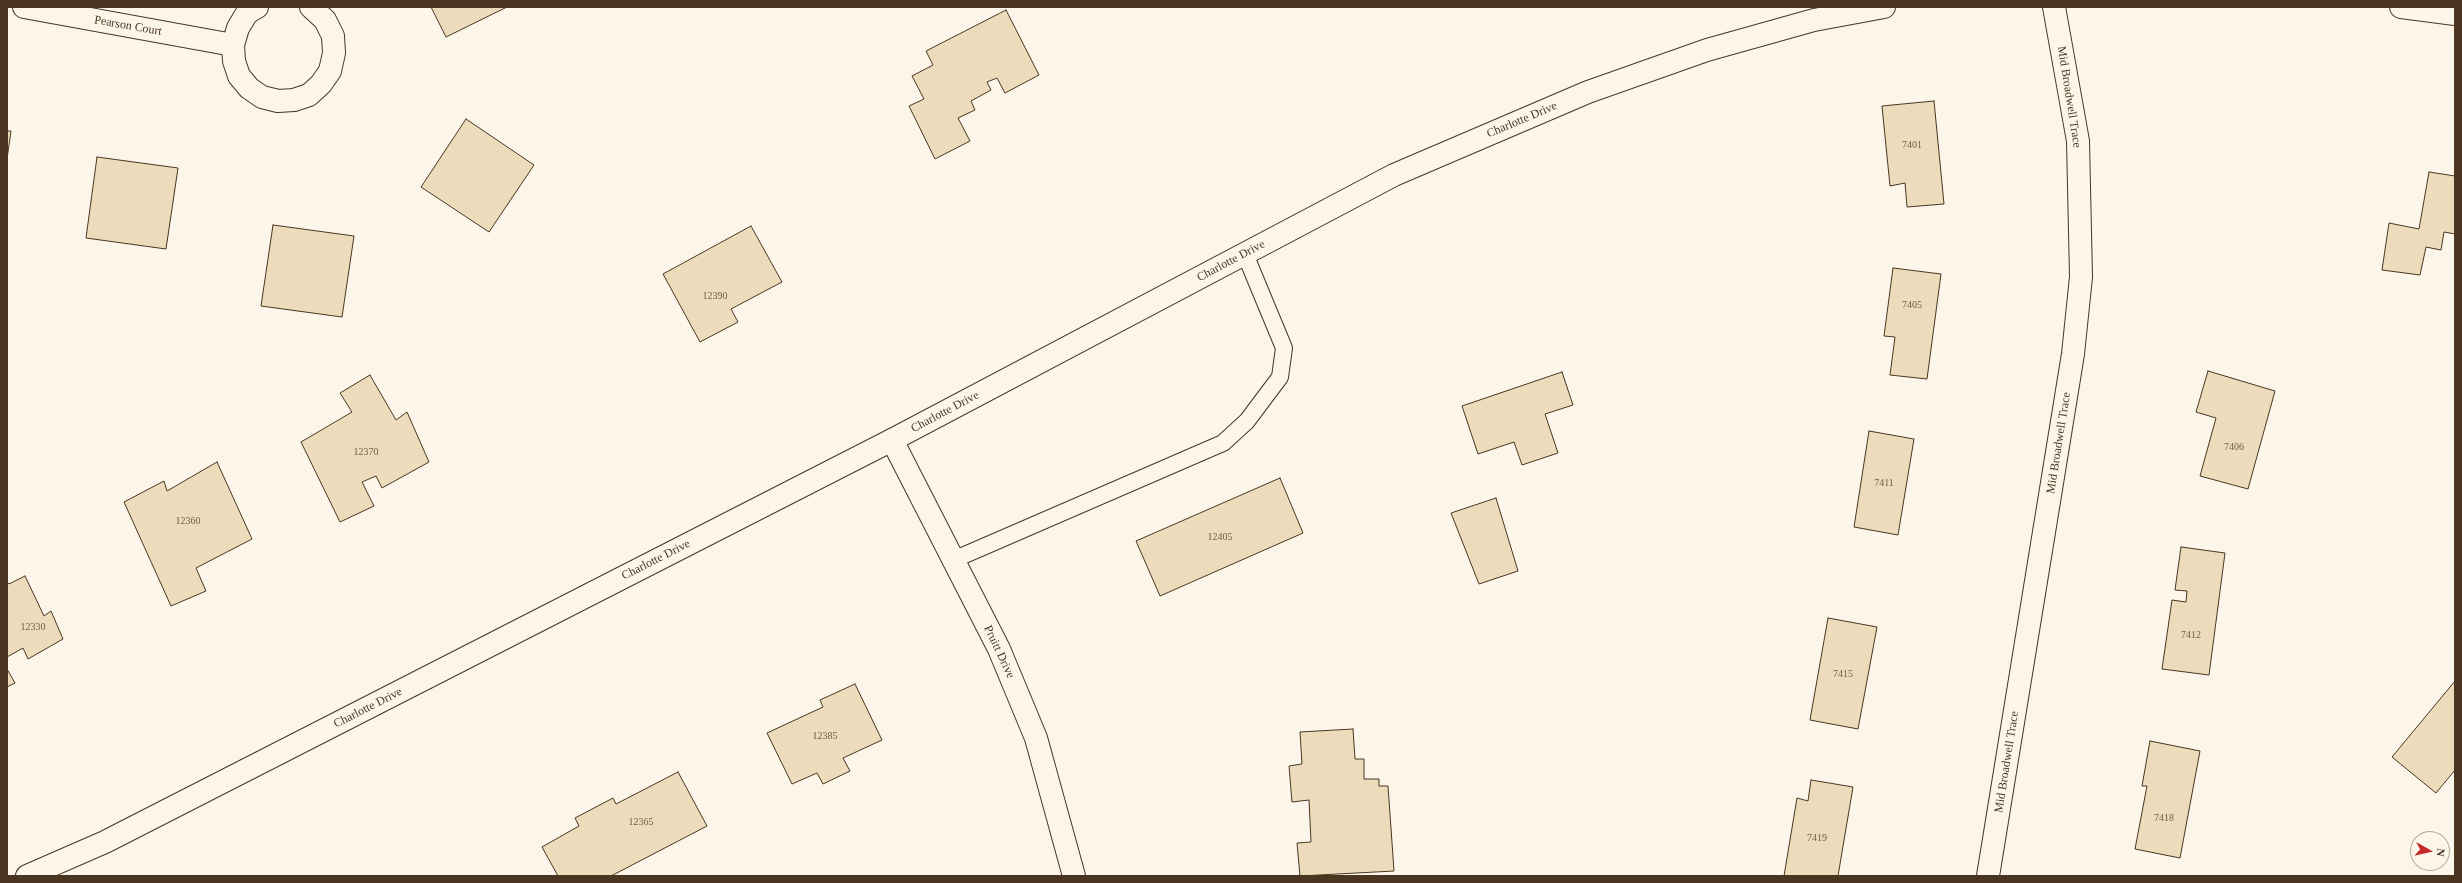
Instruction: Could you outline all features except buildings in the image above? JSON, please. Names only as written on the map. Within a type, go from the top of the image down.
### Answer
[{"type":"street","name":"Pearson Court","points":[[24,7],[233,45]]},
{"type":"street","points":[[257,7],[247,13],[238,28],[233,45],[234,61],[239,76],[249,88],[262,97],[278,101],[294,100],[309,95],[321,84],[330,71],[334,53],[333,36],[325,20],[311,7]]},
{"type":"street","name":"Charlotte Drive","points":[[27,876],[105,842],[892,440],[1394,175],[1588,92],[1707,50],[1814,20],[1884,7]]},
{"type":"street","name":"Mid Broadwell Trace","points":[[1988,876],[2072,362],[2081,277],[2078,141],[2054,7]]},
{"type":"street","points":[[2401,7],[2455,14]]},
{"type":"street","name":"Pruitt Drive","points":[[892,440],[999,649],[1036,738],[1074,876]]},
{"type":"lane","points":[[953,560],[1222,443],[1247,421],[1280,377],[1284,348],[1245,254]]}]
